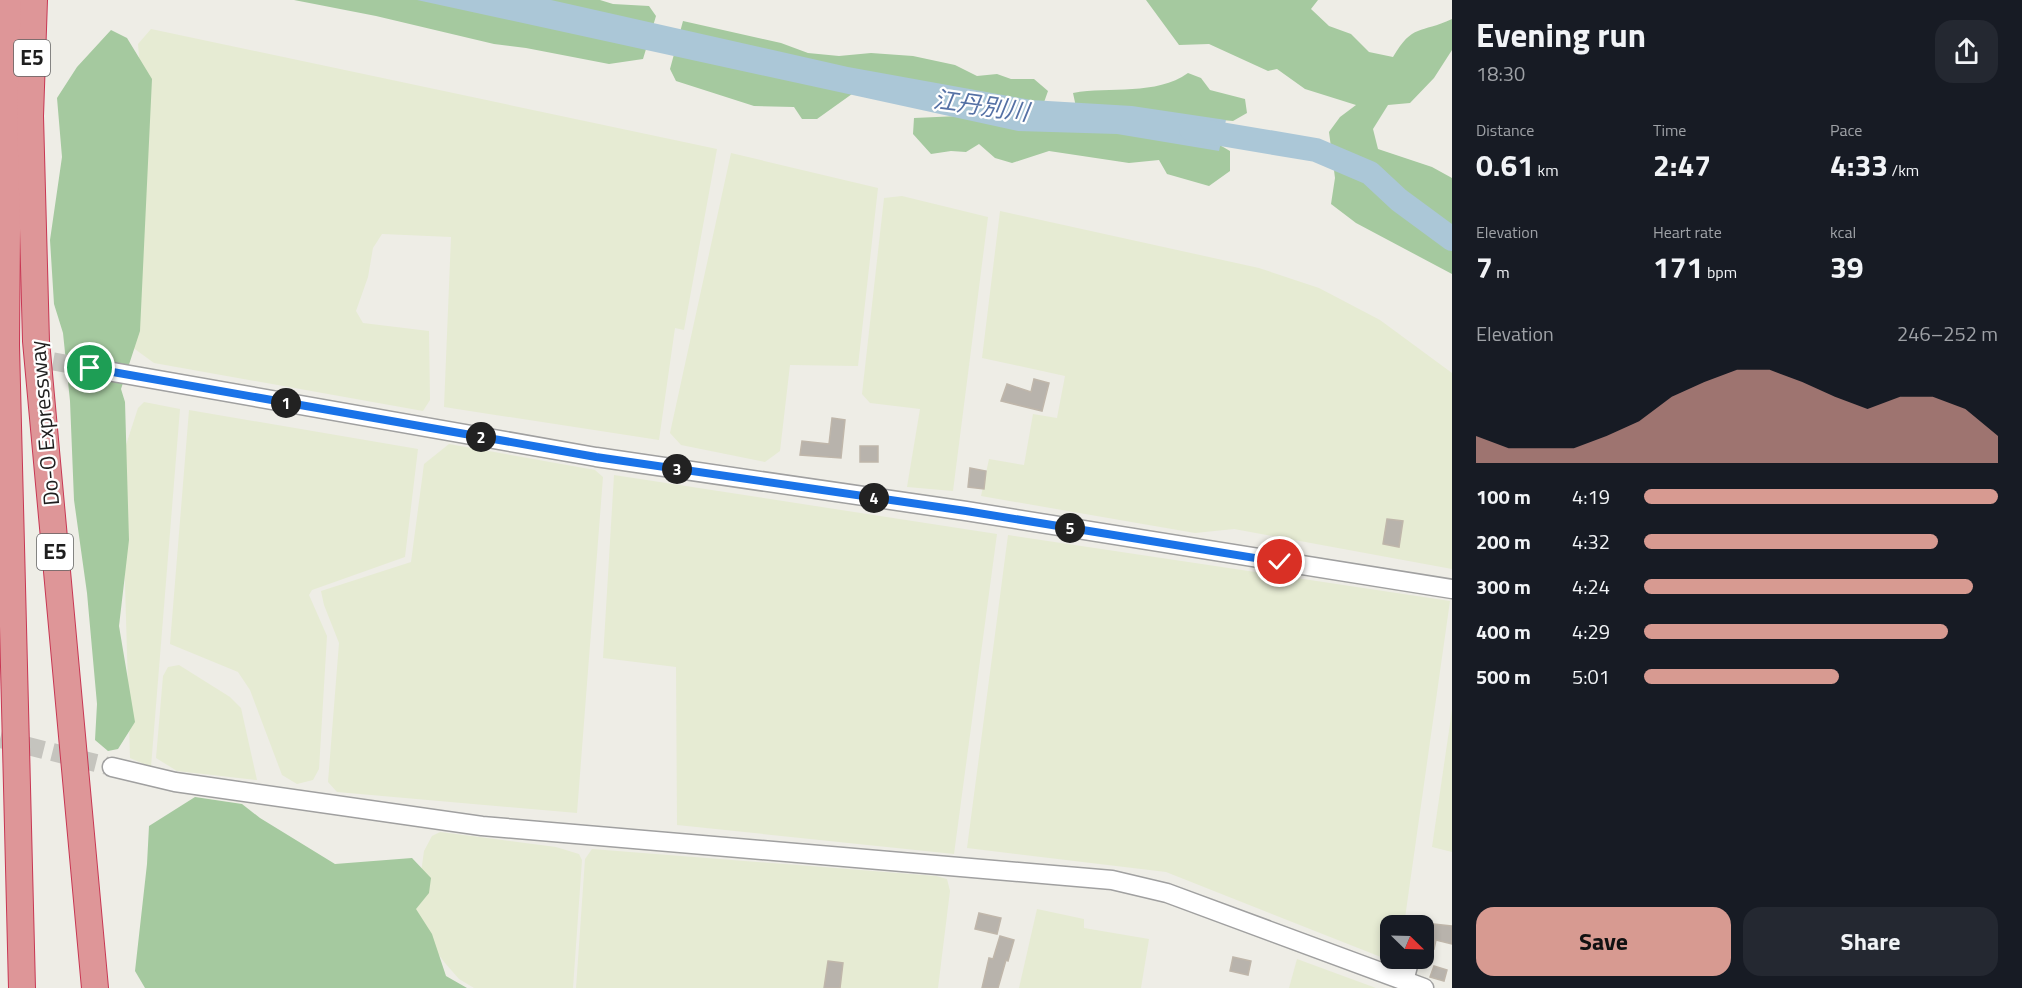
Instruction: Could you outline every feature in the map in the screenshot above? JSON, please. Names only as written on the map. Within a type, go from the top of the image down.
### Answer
[{"type":"highway","name":"Do-O Expressway","points":[[12,0],[36,341],[95,988]]},
{"type":"highway","name":"Do-O Expressway","points":[[22,988],[6,345],[19,117],[34,0]]},
{"type":"street","points":[[90,368],[596,457],[966,511],[1452,589]]},
{"type":"street","points":[[112,766],[175,782],[482,826],[1112,880],[1167,893],[1424,988]]},
{"type":"street","points":[[1404,981],[1407,969]]},
{"type":"green space","points":[[294,0],[600,0],[613,4],[649,6],[656,16],[643,59],[609,64],[494,44],[376,16]]},
{"type":"green space","points":[[1146,0],[1318,0],[1311,9],[1329,26],[1351,34],[1369,52],[1393,57],[1412,34],[1452,19],[1452,50],[1434,78],[1410,103],[1388,105],[1373,129],[1378,149],[1432,167],[1452,178],[1452,274],[1356,223],[1331,204],[1335,178],[1329,132],[1340,117],[1356,105],[1305,89],[1277,69],[1268,71],[1209,44],[1179,45]]},
{"type":"green space","points":[[683,21],[781,43],[808,53],[839,56],[871,53],[913,56],[955,65],[977,76],[997,74],[1011,79],[1034,79],[1048,91],[1042,108],[866,84],[817,119],[802,119],[794,107],[754,106],[676,81],[670,69]]},
{"type":"green space","points":[[151,29],[717,149],[684,330],[675,328],[659,440],[444,407],[451,237],[382,234],[373,248],[368,277],[356,311],[363,323],[429,331],[430,400],[423,411],[154,363],[132,347],[140,69],[138,44]]},
{"type":"green space","points":[[111,30],[127,38],[152,79],[140,331],[121,389],[125,402],[129,540],[119,626],[135,722],[118,749],[108,751],[95,740],[97,704],[87,593],[74,500],[70,401],[63,333],[54,304],[50,240],[62,157],[57,98],[77,67]]},
{"type":"green space","points":[[1188,73],[1201,78],[1210,90],[1245,99],[1247,113],[1233,121],[1076,107],[1073,93],[1147,88],[1162,85]]},
{"type":"green space","points":[[959,116],[1211,140],[1230,151],[1230,171],[1209,186],[1167,174],[1159,160],[1129,163],[1049,151],[1012,163],[995,158],[979,144],[966,152],[951,151],[931,154],[913,134],[914,118]]},
{"type":"green space","points":[[731,153],[878,188],[858,366],[790,365],[780,451],[765,462],[681,445],[670,433]]},
{"type":"green space","points":[[902,196],[988,217],[953,491],[907,487],[920,409],[870,403],[862,394],[884,198]]},
{"type":"green space","points":[[1000,211],[1259,268],[1319,288],[1380,320],[1452,373],[1452,569],[1234,529],[1195,533],[981,496],[989,459],[1024,465],[1033,414],[1057,418],[1065,376],[982,358]]},
{"type":"green space","points":[[144,402],[180,409],[151,767],[130,758],[124,549],[126,445],[138,408]]},
{"type":"green space","points":[[189,410],[418,449],[405,557],[312,590],[309,595],[327,636],[319,769],[313,780],[297,784],[282,775],[250,690],[238,672],[170,644]]},
{"type":"green space","points":[[449,444],[595,470],[603,477],[577,813],[337,792],[328,782],[339,643],[321,591],[411,562],[424,464]]},
{"type":"green space","points":[[614,475],[997,534],[954,854],[677,825],[676,667],[603,658]]},
{"type":"green space","points":[[1008,535],[1450,601],[1405,915],[1380,915],[1380,957],[1166,872],[967,848]]},
{"type":"green space","points":[[179,665],[230,697],[241,708],[257,780],[177,771],[156,758],[163,676],[168,667]]},
{"type":"green space","points":[[1452,710],[1452,852],[1432,847]]},
{"type":"green space","points":[[195,797],[242,804],[260,818],[335,864],[412,858],[431,878],[429,893],[416,909],[432,934],[446,976],[467,988],[145,988],[135,971],[149,826]]},
{"type":"green space","points":[[440,832],[556,847],[579,854],[582,860],[573,988],[474,988],[459,979],[445,963],[418,928],[406,902],[419,887],[424,851],[432,836]]},
{"type":"green space","points":[[592,849],[936,876],[947,879],[950,891],[938,988],[576,988],[585,859]]},
{"type":"green space","points":[[1037,909],[1084,919],[1084,928],[1149,939],[1141,988],[1019,988]]},
{"type":"green space","points":[[1297,959],[1376,988],[1289,988]]},
{"type":"water","points":[[417,0],[551,0],[848,67],[1031,100],[1132,106],[1226,120],[1219,151],[1117,134],[1018,131]]},
{"type":"building","points":[[1034,379],[1049,383],[1042,411],[1001,401],[1007,384],[1031,392]]},
{"type":"building","points":[[832,418],[845,420],[841,458],[800,455],[802,441],[829,444]]},
{"type":"building","points":[[860,446],[878,446],[878,462],[860,462]]},
{"type":"building","points":[[970,468],[986,471],[984,489],[968,487]]},
{"type":"building","points":[[1387,519],[1403,521],[1399,547],[1383,544]]},
{"type":"building","points":[[979,913],[1001,918],[997,934],[975,929]]},
{"type":"building","points":[[1434,924],[1452,926],[1452,944],[1436,940],[1434,949]]},
{"type":"building","points":[[1000,936],[1014,940],[1008,961],[1006,960],[998,988],[982,988],[989,958],[993,959]]},
{"type":"building","points":[[1233,957],[1251,961],[1248,975],[1230,971]]},
{"type":"building","points":[[828,961],[843,963],[840,988],[824,988]]},
{"type":"building","points":[[1434,966],[1447,970],[1444,981],[1430,977]]},
{"type":"waterway","name":"江丹別川","points":[[1191,129],[1316,150],[1370,173],[1399,200],[1452,239]]},
{"type":"tunnel","points":[[0,352],[90,368]]},
{"type":"tunnel","points":[[0,739],[112,767]]},
{"type":"route","points":[[90,368],[596,457],[966,511],[1280,562]]}]
